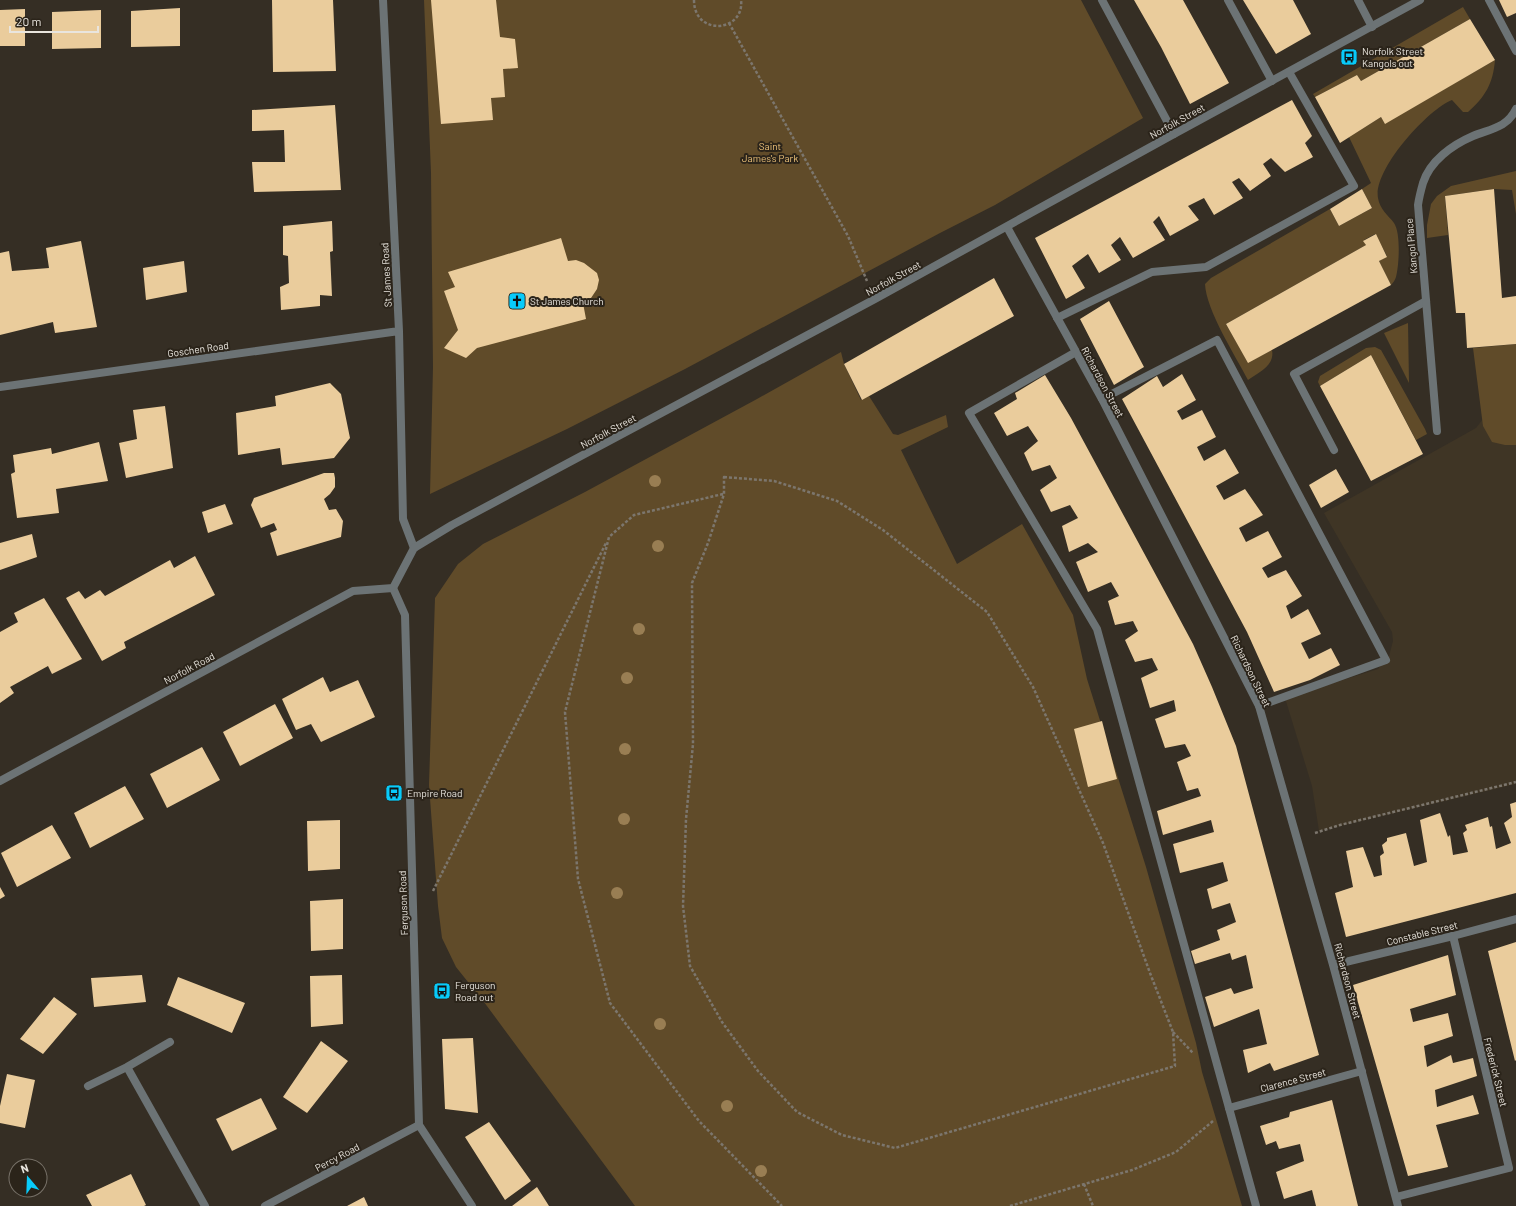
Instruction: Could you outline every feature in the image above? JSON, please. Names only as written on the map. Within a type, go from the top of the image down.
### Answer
[{"type":"street","name":"St James Road","points":[[383,0],[399,331],[403,518],[414,548]]},
{"type":"street","points":[[1102,0],[1174,134]]},
{"type":"street","points":[[1228,0],[1272,81]]},
{"type":"street","points":[[1358,0],[1372,27]]},
{"type":"street","name":"Norfolk Street","points":[[414,548],[466,518],[875,300],[1174,134],[1420,0]]},
{"type":"street","points":[[1489,0],[1516,51]]},
{"type":"street","points":[[1058,318],[1152,272],[1206,267],[1354,186],[1289,72]]},
{"type":"street","name":"Kangol Place","points":[[1438,431],[1418,205],[1423,182],[1435,162],[1452,146],[1472,136],[1502,126],[1516,109]]},
{"type":"street","name":"Richardson Street","points":[[1007,227],[1102,399],[1259,706],[1333,965],[1398,1206]]},
{"type":"street","points":[[1334,450],[1294,374],[1426,301]]},
{"type":"street","name":"Goschen Road","points":[[0,387],[399,331]]},
{"type":"street","points":[[1102,399],[1217,340],[1386,660],[1259,706]]},
{"type":"street","points":[[1076,352],[970,413],[1096,629],[1256,1206]]},
{"type":"street","points":[[393,588],[414,548]]},
{"type":"street","name":"Norfolk Road","points":[[0,781],[353,591],[393,588]]},
{"type":"street","name":"Ferguson Road","points":[[393,588],[406,615],[419,1125]]},
{"type":"street","name":"Constable Street","points":[[1333,965],[1516,919]]},
{"type":"street","name":"Frederick Street","points":[[1396,1197],[1509,1168],[1453,936]]},
{"type":"street","points":[[88,1086],[127,1067],[170,1042]]},
{"type":"street","points":[[127,1067],[205,1206]]},
{"type":"street","name":"Clarence Street","points":[[1229,1108],[1362,1071]]},
{"type":"street","points":[[419,1125],[472,1206]]},
{"type":"street","name":"Percy Road","points":[[265,1206],[419,1125]]},
{"type":"path","points":[[694,0],[696,14],[700,20],[714,26],[722,26],[736,18],[740,11],[741,0]]},
{"type":"path","points":[[729,23],[848,236],[875,300]]},
{"type":"path","points":[[724,477],[774,481],[837,501],[883,530],[987,612],[1033,687],[1103,843],[1173,1032],[1175,1066],[895,1148],[842,1136],[798,1112],[758,1071],[722,1022],[690,966],[683,906],[686,819],[693,744],[692,583],[708,543],[724,494],[724,477]]},
{"type":"path","points":[[432,894],[609,538],[634,515],[724,494]]},
{"type":"path","points":[[609,538],[565,712],[578,879],[610,1003],[699,1121],[782,1206]]},
{"type":"path","points":[[1297,838],[1340,825],[1516,782]]},
{"type":"path","points":[[1010,1206],[1132,1170],[1176,1152],[1229,1108]]},
{"type":"path","points":[[1084,1184],[1093,1206]]},
{"type":"shaded area","points":[[1516,346],[1516,784],[1319,831],[1312,786],[1285,698],[1378,669],[1389,656],[1393,641],[1392,632],[1324,513],[1476,428],[1483,419]]},
{"type":"green space","name":"Saint James's Park","points":[[424,0],[1081,0],[1143,118],[995,205],[685,369],[567,429],[430,494],[433,367],[431,173]]},
{"type":"green space","points":[[1463,7],[1470,19],[1361,81],[1357,75],[1315,97],[1313,94]]},
{"type":"green space","points":[[1495,60],[1490,83],[1479,101],[1468,112],[1463,112],[1452,100],[1441,106],[1416,128],[1393,157],[1384,172],[1379,186],[1378,198],[1382,209],[1394,223],[1398,234],[1399,258],[1396,278],[1391,285],[1379,261],[1387,256],[1375,234],[1364,240],[1366,245],[1226,324],[1248,362],[1272,350],[1271,360],[1266,368],[1248,380],[1210,307],[1205,284],[1211,278],[1330,209],[1339,226],[1372,208],[1362,189],[1371,183],[1349,137],[1381,117],[1385,123]]},
{"type":"green space","points":[[1516,171],[1516,214],[1512,190],[1494,189],[1445,196],[1448,235],[1427,238],[1427,225],[1431,204],[1437,196],[1451,186]]},
{"type":"green space","points":[[1408,323],[1409,383],[1384,333]]},
{"type":"green space","points":[[1516,344],[1516,445],[1505,445],[1492,442],[1483,426],[1473,348]]},
{"type":"green space","points":[[1375,347],[1381,350],[1425,429],[1427,434],[1416,440],[1371,355],[1320,386],[1318,382],[1320,376],[1366,348]]},
{"type":"green space","points":[[841,352],[844,364],[861,400],[869,396],[893,434],[898,435],[946,415],[948,427],[901,450],[957,564],[1022,524],[1073,615],[1087,679],[1146,867],[1196,1043],[1202,1072],[1242,1206],[635,1206],[484,1002],[456,967],[442,938],[438,906],[429,785],[435,598],[458,564],[483,544],[585,492]]},
{"type":"building","points":[[272,0],[333,0],[336,71],[273,72]]},
{"type":"building","points":[[431,0],[496,0],[500,37],[515,39],[518,68],[503,69],[505,97],[491,98],[493,120],[441,124]]},
{"type":"building","points":[[1134,0],[1183,0],[1229,83],[1190,104],[1161,47]]},
{"type":"building","points":[[1243,0],[1293,0],[1311,34],[1276,54]]},
{"type":"building","points":[[1499,0],[1516,0],[1516,13],[1507,17]]},
{"type":"building","points":[[180,8],[180,46],[131,47],[131,11]]},
{"type":"building","points":[[25,9],[25,46],[0,46],[0,10]]},
{"type":"building","points":[[101,10],[101,48],[52,49],[52,12]]},
{"type":"building","points":[[1470,19],[1495,60],[1385,124],[1381,117],[1340,143],[1315,97],[1357,75],[1361,81]]},
{"type":"building","points":[[1292,100],[1312,136],[1305,143],[1313,157],[1285,172],[1271,158],[1263,164],[1271,176],[1250,191],[1239,178],[1232,182],[1243,198],[1214,215],[1204,198],[1188,206],[1199,220],[1170,236],[1159,216],[1153,222],[1165,240],[1133,258],[1120,237],[1111,245],[1121,260],[1099,273],[1088,254],[1072,266],[1085,288],[1066,299],[1035,238]]},
{"type":"building","points":[[335,105],[341,190],[254,192],[252,162],[285,162],[284,130],[252,131],[252,110]]},
{"type":"building","points":[[1362,189],[1372,208],[1339,226],[1330,209]]},
{"type":"building","points":[[1494,189],[1502,298],[1516,296],[1516,344],[1467,348],[1465,313],[1456,313],[1445,196]]},
{"type":"building","points":[[332,221],[333,251],[330,252],[332,296],[320,295],[320,306],[281,310],[280,287],[289,283],[288,256],[283,255],[283,226]]},
{"type":"building","points":[[1376,234],[1387,257],[1379,261],[1391,285],[1248,363],[1226,324],[1366,245],[1363,241]]},
{"type":"building","name":"St James Church","points":[[561,238],[568,261],[576,260],[584,263],[597,273],[599,280],[597,289],[591,298],[583,303],[586,319],[477,348],[466,358],[444,348],[458,330],[444,291],[455,287],[448,272]]},
{"type":"building","points":[[81,241],[97,327],[55,333],[53,322],[0,335],[0,253],[9,251],[12,271],[49,268],[46,248]]},
{"type":"building","points":[[184,261],[187,292],[146,300],[143,268]]},
{"type":"building","points":[[994,278],[1014,316],[862,400],[844,364]]},
{"type":"building","points":[[1109,301],[1144,367],[1114,385],[1080,319]]},
{"type":"building","points":[[1371,355],[1423,454],[1371,481],[1320,386]]},
{"type":"building","points":[[1182,374],[1196,400],[1177,411],[1182,420],[1202,410],[1216,437],[1197,447],[1204,461],[1225,449],[1239,473],[1216,486],[1224,500],[1245,489],[1263,515],[1239,528],[1246,542],[1268,531],[1282,557],[1262,568],[1268,578],[1286,570],[1302,596],[1286,606],[1291,619],[1308,609],[1321,634],[1301,643],[1309,659],[1331,648],[1340,665],[1310,680],[1274,692],[1247,632],[1122,399],[1157,376],[1163,387]]},
{"type":"building","points":[[1045,375],[1071,418],[1193,644],[1236,746],[1319,1055],[1274,1071],[1270,1063],[1248,1073],[1243,1050],[1267,1044],[1259,1009],[1214,1027],[1205,997],[1231,988],[1234,994],[1253,988],[1246,955],[1232,960],[1230,953],[1195,964],[1191,951],[1220,940],[1217,930],[1236,922],[1230,903],[1212,909],[1207,889],[1228,881],[1223,862],[1180,873],[1173,844],[1214,832],[1211,820],[1163,835],[1157,811],[1201,796],[1198,788],[1187,791],[1177,762],[1191,756],[1185,744],[1165,748],[1155,719],[1176,711],[1174,700],[1150,708],[1141,678],[1158,670],[1152,658],[1135,662],[1125,640],[1138,631],[1133,621],[1115,625],[1108,601],[1119,596],[1111,582],[1088,592],[1076,562],[1098,552],[1088,543],[1069,552],[1062,526],[1078,518],[1070,505],[1051,512],[1040,490],[1057,478],[1050,465],[1032,471],[1024,453],[1038,441],[1028,426],[1007,436],[994,413],[1017,399],[1015,393]]},
{"type":"building","points":[[330,383],[341,394],[350,438],[334,458],[282,465],[280,448],[238,455],[236,413],[276,406],[275,396]]},
{"type":"building","points":[[165,406],[173,468],[126,478],[119,443],[137,439],[133,410]]},
{"type":"building","points":[[99,442],[108,481],[56,489],[59,513],[17,518],[11,474],[15,472],[13,455],[51,448],[52,454]]},
{"type":"building","points":[[1336,469],[1349,492],[1321,508],[1309,485]]},
{"type":"building","points":[[324,473],[334,473],[335,487],[324,499],[329,510],[336,509],[343,521],[341,537],[277,556],[270,533],[277,530],[274,523],[261,528],[251,505],[254,498]]},
{"type":"building","points":[[225,504],[233,524],[208,533],[202,512]]},
{"type":"building","points":[[32,534],[37,557],[0,570],[0,543]]},
{"type":"building","points":[[195,556],[215,595],[124,642],[126,648],[102,661],[66,598],[79,591],[85,599],[100,590],[105,596],[170,560],[174,568]]},
{"type":"building","points":[[44,598],[82,659],[52,674],[48,666],[10,687],[14,693],[0,703],[0,632],[18,622],[14,613]]},
{"type":"building","points":[[323,677],[330,692],[358,680],[375,717],[321,742],[311,724],[296,730],[282,699]]},
{"type":"building","points":[[275,704],[293,738],[240,766],[223,732]]},
{"type":"building","points":[[1102,721],[1117,779],[1088,787],[1074,729]]},
{"type":"building","points":[[202,747],[220,780],[167,808],[150,774]]},
{"type":"building","points":[[125,786],[144,819],[90,848],[74,813]]},
{"type":"building","points":[[1516,802],[1516,893],[1346,937],[1335,893],[1353,887],[1346,851],[1363,847],[1374,877],[1382,875],[1380,856],[1384,853],[1382,845],[1387,841],[1387,838],[1406,833],[1414,866],[1427,862],[1420,820],[1440,813],[1448,837],[1450,835],[1453,855],[1468,852],[1463,833],[1467,830],[1465,825],[1488,817],[1490,827],[1492,826],[1496,849],[1511,843],[1504,823],[1512,817],[1510,804]]},
{"type":"building","points":[[340,820],[340,869],[308,871],[307,821]]},
{"type":"building","points":[[52,825],[71,858],[17,887],[1,853]]},
{"type":"building","points":[[0,887],[5,896],[0,899]]},
{"type":"building","points":[[343,899],[343,949],[311,951],[310,901]]},
{"type":"building","points":[[1516,942],[1516,1060],[1515,1061],[1488,951]]},
{"type":"building","points":[[1448,955],[1456,995],[1410,1009],[1413,1022],[1448,1013],[1453,1036],[1424,1046],[1427,1067],[1451,1055],[1453,1063],[1473,1058],[1477,1076],[1435,1090],[1437,1107],[1473,1095],[1479,1114],[1436,1125],[1448,1167],[1408,1176],[1353,985]]},
{"type":"building","points":[[142,975],[146,1002],[94,1007],[91,978]]},
{"type":"building","points":[[342,975],[343,1024],[311,1027],[310,976]]},
{"type":"building","points":[[178,977],[245,1003],[232,1033],[167,1005]]},
{"type":"building","points":[[54,997],[77,1014],[43,1054],[20,1039]]},
{"type":"building","points":[[473,1038],[478,1113],[445,1109],[442,1039]]},
{"type":"building","points":[[321,1041],[348,1061],[307,1113],[283,1097]]},
{"type":"building","points":[[7,1074],[35,1080],[25,1128],[0,1123],[0,1106]]},
{"type":"building","points":[[261,1098],[277,1129],[232,1151],[216,1119]]},
{"type":"building","points":[[1332,1100],[1358,1206],[1316,1206],[1312,1190],[1284,1199],[1276,1172],[1304,1161],[1300,1144],[1279,1149],[1276,1141],[1266,1145],[1260,1126],[1289,1117],[1290,1112]]},
{"type":"building","points":[[489,1122],[531,1181],[505,1200],[465,1137]]},
{"type":"building","points":[[131,1174],[146,1205],[92,1206],[86,1195]]},
{"type":"building","points":[[537,1187],[549,1206],[512,1206]]},
{"type":"building","points":[[364,1197],[368,1206],[347,1206]]},
{"type":"place","name":"Norfolk Street Kangols out","points":[[1349,57]]},
{"type":"place","name":"St James Church","points":[[517,301]]},
{"type":"place","name":"Empire Road","points":[[394,793]]},
{"type":"place","name":"Ferguson Road out","points":[[442,991]]}]
